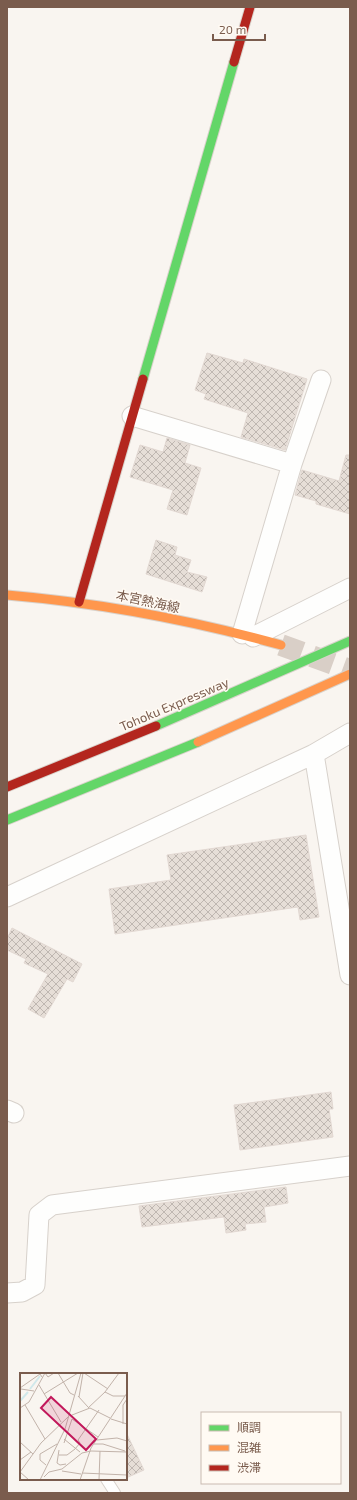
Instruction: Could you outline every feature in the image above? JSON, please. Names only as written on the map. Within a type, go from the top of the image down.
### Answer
[{"type":"main road","points":[[79,602],[250,7]]},
{"type":"main road","name":"本宮熱海線","points":[[7,596],[79,602],[136,610],[281,645]]},
{"type":"main road","name":"Tohoku Expressway","points":[[7,787],[171,720],[350,641]]},
{"type":"main road","points":[[7,820],[185,748],[350,674]]},
{"type":"main road","points":[[7,777],[96,751]]},
{"type":"main road","points":[[7,829],[110,778]]},
{"type":"street","points":[[248,636],[292,464],[321,380]]},
{"type":"street","points":[[132,416],[292,464]]},
{"type":"street","points":[[248,636],[350,588]]},
{"type":"street","points":[[7,898],[314,754],[350,733]]},
{"type":"street","points":[[314,754],[350,975]]},
{"type":"street","points":[[7,1292],[22,1292],[35,1285],[39,1215],[52,1205],[350,1166]]},
{"type":"lane","points":[[107,1480],[115,1493]]},
{"type":"building","points":[[207,353],[243,363],[244,359],[307,379],[285,450],[241,437],[248,413],[204,399],[206,394],[195,390]]},
{"type":"building","points":[[167,438],[190,445],[185,463],[201,468],[187,515],[167,509],[173,490],[130,477],[140,445],[163,452]]},
{"type":"building","points":[[346,455],[350,455],[350,514],[316,504],[316,501],[295,495],[302,470],[339,481]]},
{"type":"building","points":[[156,540],[177,547],[175,555],[191,560],[187,572],[207,577],[202,592],[146,574]]},
{"type":"building","points":[[306,835],[319,917],[300,920],[298,907],[115,934],[109,889],[171,880],[167,855]]},
{"type":"building","points":[[12,928],[82,964],[73,982],[67,979],[44,1018],[28,1009],[48,974],[24,963],[26,959],[7,950],[7,939]]},
{"type":"building","points":[[331,1092],[333,1109],[329,1109],[333,1137],[240,1150],[234,1105]]},
{"type":"building","points":[[286,1187],[288,1203],[264,1207],[266,1222],[245,1224],[246,1230],[226,1233],[224,1217],[142,1227],[139,1206]]},
{"type":"building","points":[[127,1434],[144,1470],[127,1478]]},
{"type":"tunnel","points":[[281,645],[350,670]]},
{"type":"traffic: fast","points":[[143,379],[234,62]]},
{"type":"traffic: fast","points":[[156,726],[350,641]]},
{"type":"traffic: fast","points":[[7,820],[198,742]]},
{"type":"traffic: slow","points":[[7,595],[42,598],[111,608],[179,620],[281,645]]},
{"type":"traffic: slow","points":[[198,742],[350,674]]},
{"type":"traffic: jam","points":[[234,62],[250,7]]},
{"type":"traffic: jam","points":[[79,602],[143,379]]},
{"type":"traffic: jam","points":[[7,787],[156,726]]}]
